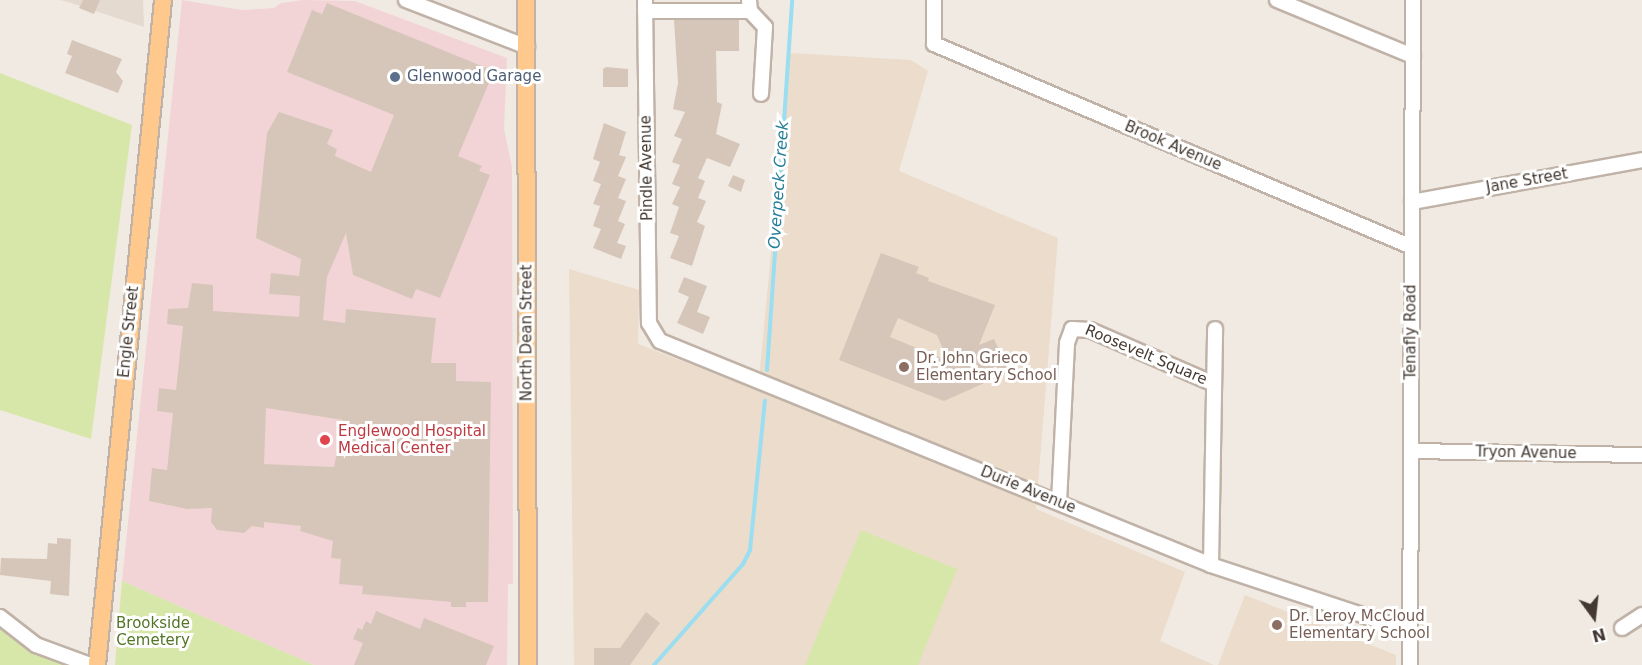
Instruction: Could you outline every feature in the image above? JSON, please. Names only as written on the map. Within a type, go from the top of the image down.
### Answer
[{"type":"main road","name":"Engle Street","points":[[97,665],[163,0]]},
{"type":"main road","name":"North Dean Street","points":[[526,0],[528,665]]},
{"type":"street","points":[[406,0],[527,47]]},
{"type":"street","name":"Brook Avenue","points":[[934,0],[934,44],[1412,247]]},
{"type":"street","points":[[1277,0],[1413,56]]},
{"type":"street","name":"Tenafly Road","points":[[1410,665],[1413,0]]},
{"type":"street","points":[[645,6],[749,5],[765,27],[761,94]]},
{"type":"street","name":"Pindle Avenue","points":[[645,6],[649,323],[653,334]]},
{"type":"street","name":"Jane Street","points":[[1412,202],[1642,160]]},
{"type":"street","name":"Roosevelt Square","points":[[1059,502],[1068,344],[1072,329],[1090,330],[1214,384]]},
{"type":"street","points":[[1211,565],[1215,329]]},
{"type":"street","name":"Durie Avenue","points":[[653,334],[1211,565],[1410,631]]},
{"type":"street","name":"Tryon Avenue","points":[[1411,451],[1642,455]]},
{"type":"street","points":[[1622,628],[1642,615]]},
{"type":"street","points":[[0,617],[36,645],[90,665]]},
{"type":"shaded area","points":[[60,0],[143,0],[144,27],[68,2]]},
{"type":"shaded area","name":"Englewood Hospital Medical Center","points":[[182,0],[242,10],[274,8],[281,3],[303,0],[355,1],[507,58],[504,129],[512,167],[513,584],[508,584],[507,665],[314,665],[122,581]]},
{"type":"shaded area","name":"Dr. John Grieco Elementary School","points":[[790,53],[911,60],[928,71],[899,171],[1058,238],[1036,509],[1185,572],[1160,641],[1214,665],[574,665],[569,269],[639,290],[638,344],[758,390]]},
{"type":"shaded area","name":"Dr. Leroy McCloud Elementary School","points":[[1245,595],[1396,655],[1396,665],[1218,665]]},
{"type":"green space","points":[[0,73],[132,125],[91,439],[0,410]]},
{"type":"green space","points":[[861,530],[957,569],[918,665],[805,665]]},
{"type":"green space","name":"Brookside Cemetery","points":[[122,581],[314,665],[115,665]]},
{"type":"green space","points":[[0,625],[27,650],[68,665],[0,665]]},
{"type":"building","points":[[83,0],[100,0],[94,14],[79,8]]},
{"type":"building","points":[[327,3],[494,71],[458,156],[482,166],[479,171],[490,175],[440,298],[416,289],[412,299],[353,275],[346,233],[327,277],[323,320],[345,323],[346,309],[436,318],[431,363],[456,363],[456,381],[491,382],[488,602],[466,602],[466,607],[451,607],[451,602],[362,594],[363,586],[339,584],[341,559],[331,558],[333,541],[300,531],[301,526],[264,522],[264,528],[252,526],[244,533],[217,530],[211,522],[212,508],[187,509],[149,501],[152,468],[167,470],[173,413],[157,411],[159,388],[176,390],[183,326],[167,324],[168,309],[188,308],[192,283],[213,285],[213,311],[299,317],[300,296],[269,294],[271,273],[299,276],[301,259],[256,238],[267,133],[279,112],[333,130],[327,144],[337,149],[335,156],[371,172],[394,115],[287,72],[312,10],[322,14]],"holes":[[[266,408],[343,420],[334,467],[264,464]]]},
{"type":"building","points":[[674,20],[739,20],[739,51],[716,51],[717,102],[722,104],[716,134],[740,144],[730,167],[707,158],[698,178],[705,181],[698,198],[706,201],[697,222],[705,226],[692,266],[670,258],[679,236],[670,233],[679,207],[672,204],[680,187],[672,184],[680,165],[672,162],[682,139],[674,136],[685,112],[673,109],[678,83]]},
{"type":"building","points":[[72,40],[122,59],[116,72],[123,81],[118,93],[65,73],[72,56],[67,54]]},
{"type":"building","points":[[606,67],[628,69],[628,87],[603,87],[603,69]]},
{"type":"building","points":[[604,123],[626,132],[619,155],[626,157],[618,176],[626,179],[618,198],[626,201],[618,221],[625,224],[617,243],[626,246],[621,259],[593,248],[601,229],[593,226],[600,206],[593,204],[601,184],[593,181],[600,162],[593,159]]},
{"type":"building","points":[[733,175],[745,180],[741,192],[728,186]]},
{"type":"building","points":[[881,253],[919,267],[916,273],[929,278],[928,281],[995,305],[979,345],[994,339],[1009,372],[944,401],[839,360]],"holes":[[[898,318],[937,335],[948,361],[890,337]]]},
{"type":"building","points":[[684,277],[707,286],[697,312],[710,317],[703,334],[677,323],[689,297],[678,292]]},
{"type":"building","points":[[57,538],[71,539],[69,596],[50,594],[51,581],[0,575],[1,558],[47,559],[48,543],[57,544]]},
{"type":"building","points":[[376,611],[420,629],[424,618],[494,646],[486,665],[354,665],[363,643],[353,639],[358,628],[362,630],[366,621],[371,624]]},
{"type":"building","points":[[646,612],[660,623],[630,665],[594,665],[594,648],[620,648]]},
{"type":"waterway","name":"Overpeck Creek","points":[[767,370],[792,0]]},
{"type":"waterway","name":"Overpeck Creek","points":[[654,665],[743,564],[750,550],[765,401]]},
{"type":"place","name":"Glenwood Garage","points":[[395,77]]},
{"type":"place","name":"Dr. John Grieco Elementary School","points":[[904,367]]},
{"type":"place","name":"Englewood Hospital Medical Center","points":[[325,440]]},
{"type":"place","name":"Dr. Leroy McCloud Elementary School","points":[[1277,625]]}]
